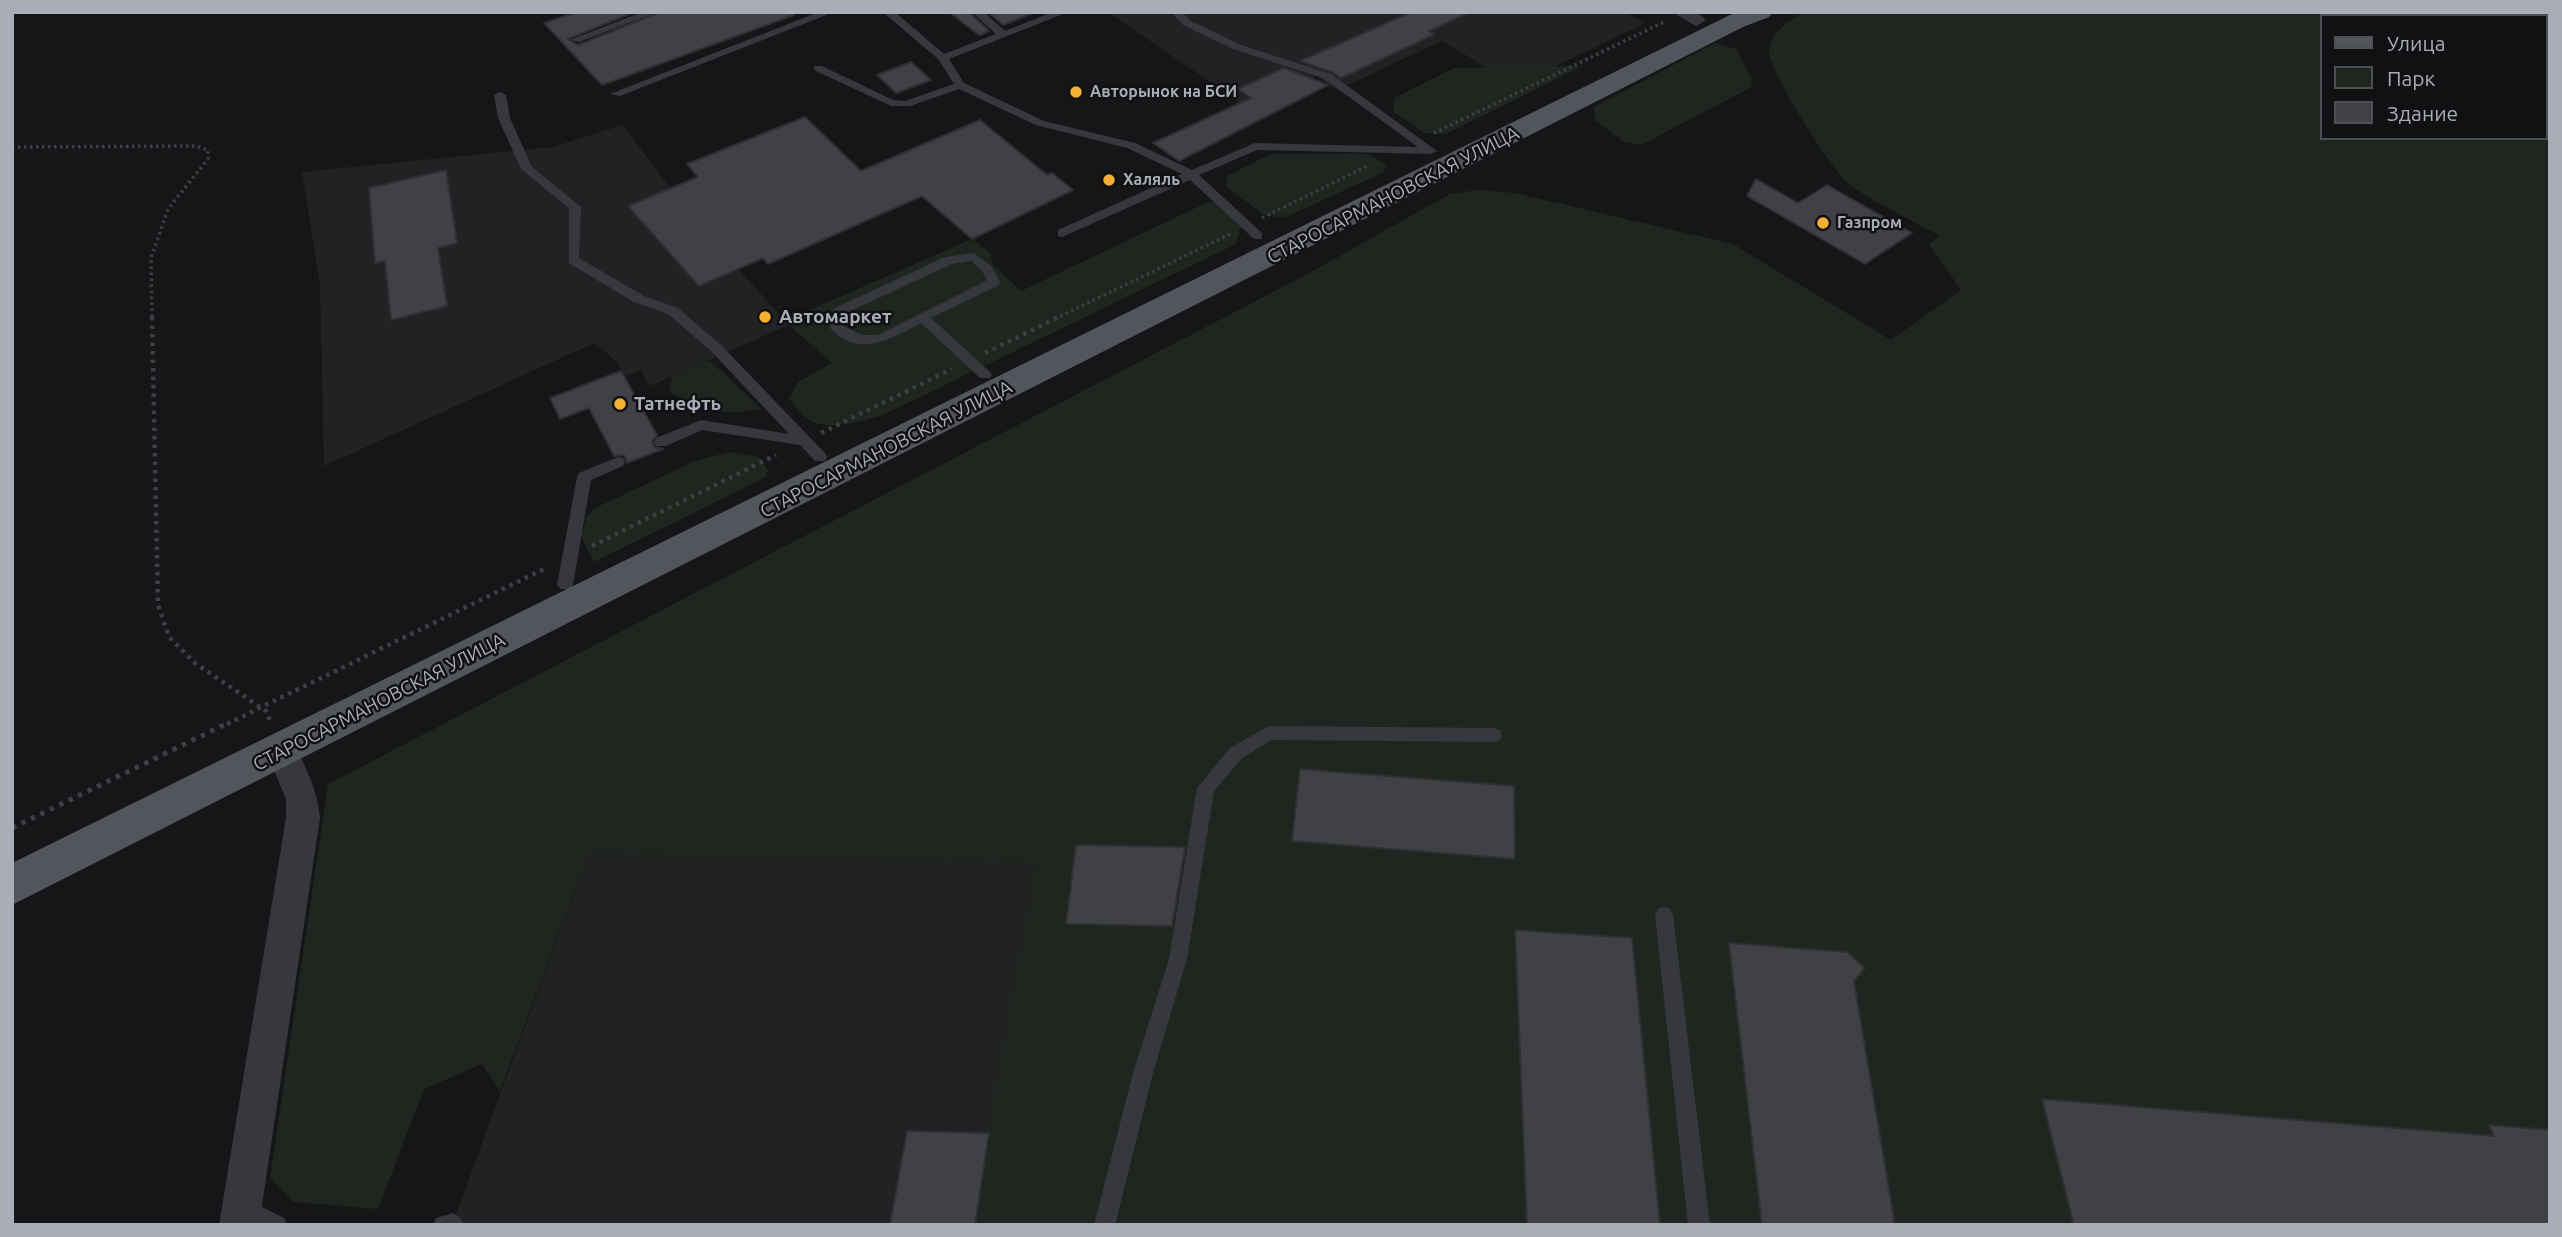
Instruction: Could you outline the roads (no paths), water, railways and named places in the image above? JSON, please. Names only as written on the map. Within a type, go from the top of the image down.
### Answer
[{"type":"main road","name":"СТАРОСАРМАНОВСКАЯ УЛИЦА","points":[[12,856],[271,728],[1734,22],[1760,12]]},
{"type":"main road","name":"СТАРОСАРМАНОВСКАЯ УЛИЦА","points":[[12,885],[271,728],[568,571],[1417,147],[1693,14]]},
{"type":"street","points":[[241,1216],[303,818],[302,799],[271,728]]},
{"type":"lane","points":[[575,40],[653,12]]},
{"type":"lane","points":[[616,94],[829,12]]},
{"type":"lane","points":[[888,12],[943,58],[960,86],[1040,123],[1131,145],[1191,174],[1252,231]]},
{"type":"lane","points":[[977,12],[1004,35]]},
{"type":"lane","points":[[943,58],[1063,12]]},
{"type":"lane","points":[[1175,12],[1186,23],[1237,47],[1327,76],[1417,147]]},
{"type":"lane","points":[[818,68],[891,103],[906,104],[960,86]]},
{"type":"lane","points":[[500,95],[504,118],[527,169],[575,207],[573,260],[639,299],[673,311],[716,348],[812,449]]},
{"type":"lane","points":[[1062,233],[1255,146],[1417,147]]},
{"type":"lane","points":[[974,257],[987,269],[994,282],[922,317],[873,342],[855,340],[837,328],[838,313],[949,260],[974,257]]},
{"type":"lane","points":[[922,317],[977,367]]},
{"type":"lane","points":[[661,442],[701,425],[812,449]]},
{"type":"lane","points":[[568,571],[584,477],[618,462]]},
{"type":"lane","points":[[1104,1225],[1143,1073],[1178,959],[1206,788],[1236,753],[1269,733],[1494,735]]},
{"type":"lane","points":[[1664,915],[1699,1225]]},
{"type":"lane","points":[[241,1216],[277,1225]]},
{"type":"lane","points":[[443,1225],[453,1224]]},
{"type":"place","name":"Авторынок на БСИ","points":[[1076,92]]},
{"type":"place","name":"Халяль","points":[[1109,180]]},
{"type":"place","name":"Газпром","points":[[1823,223]]},
{"type":"place","name":"Автомаркет","points":[[765,317]]},
{"type":"place","name":"Татнефть","points":[[620,404]]}]
